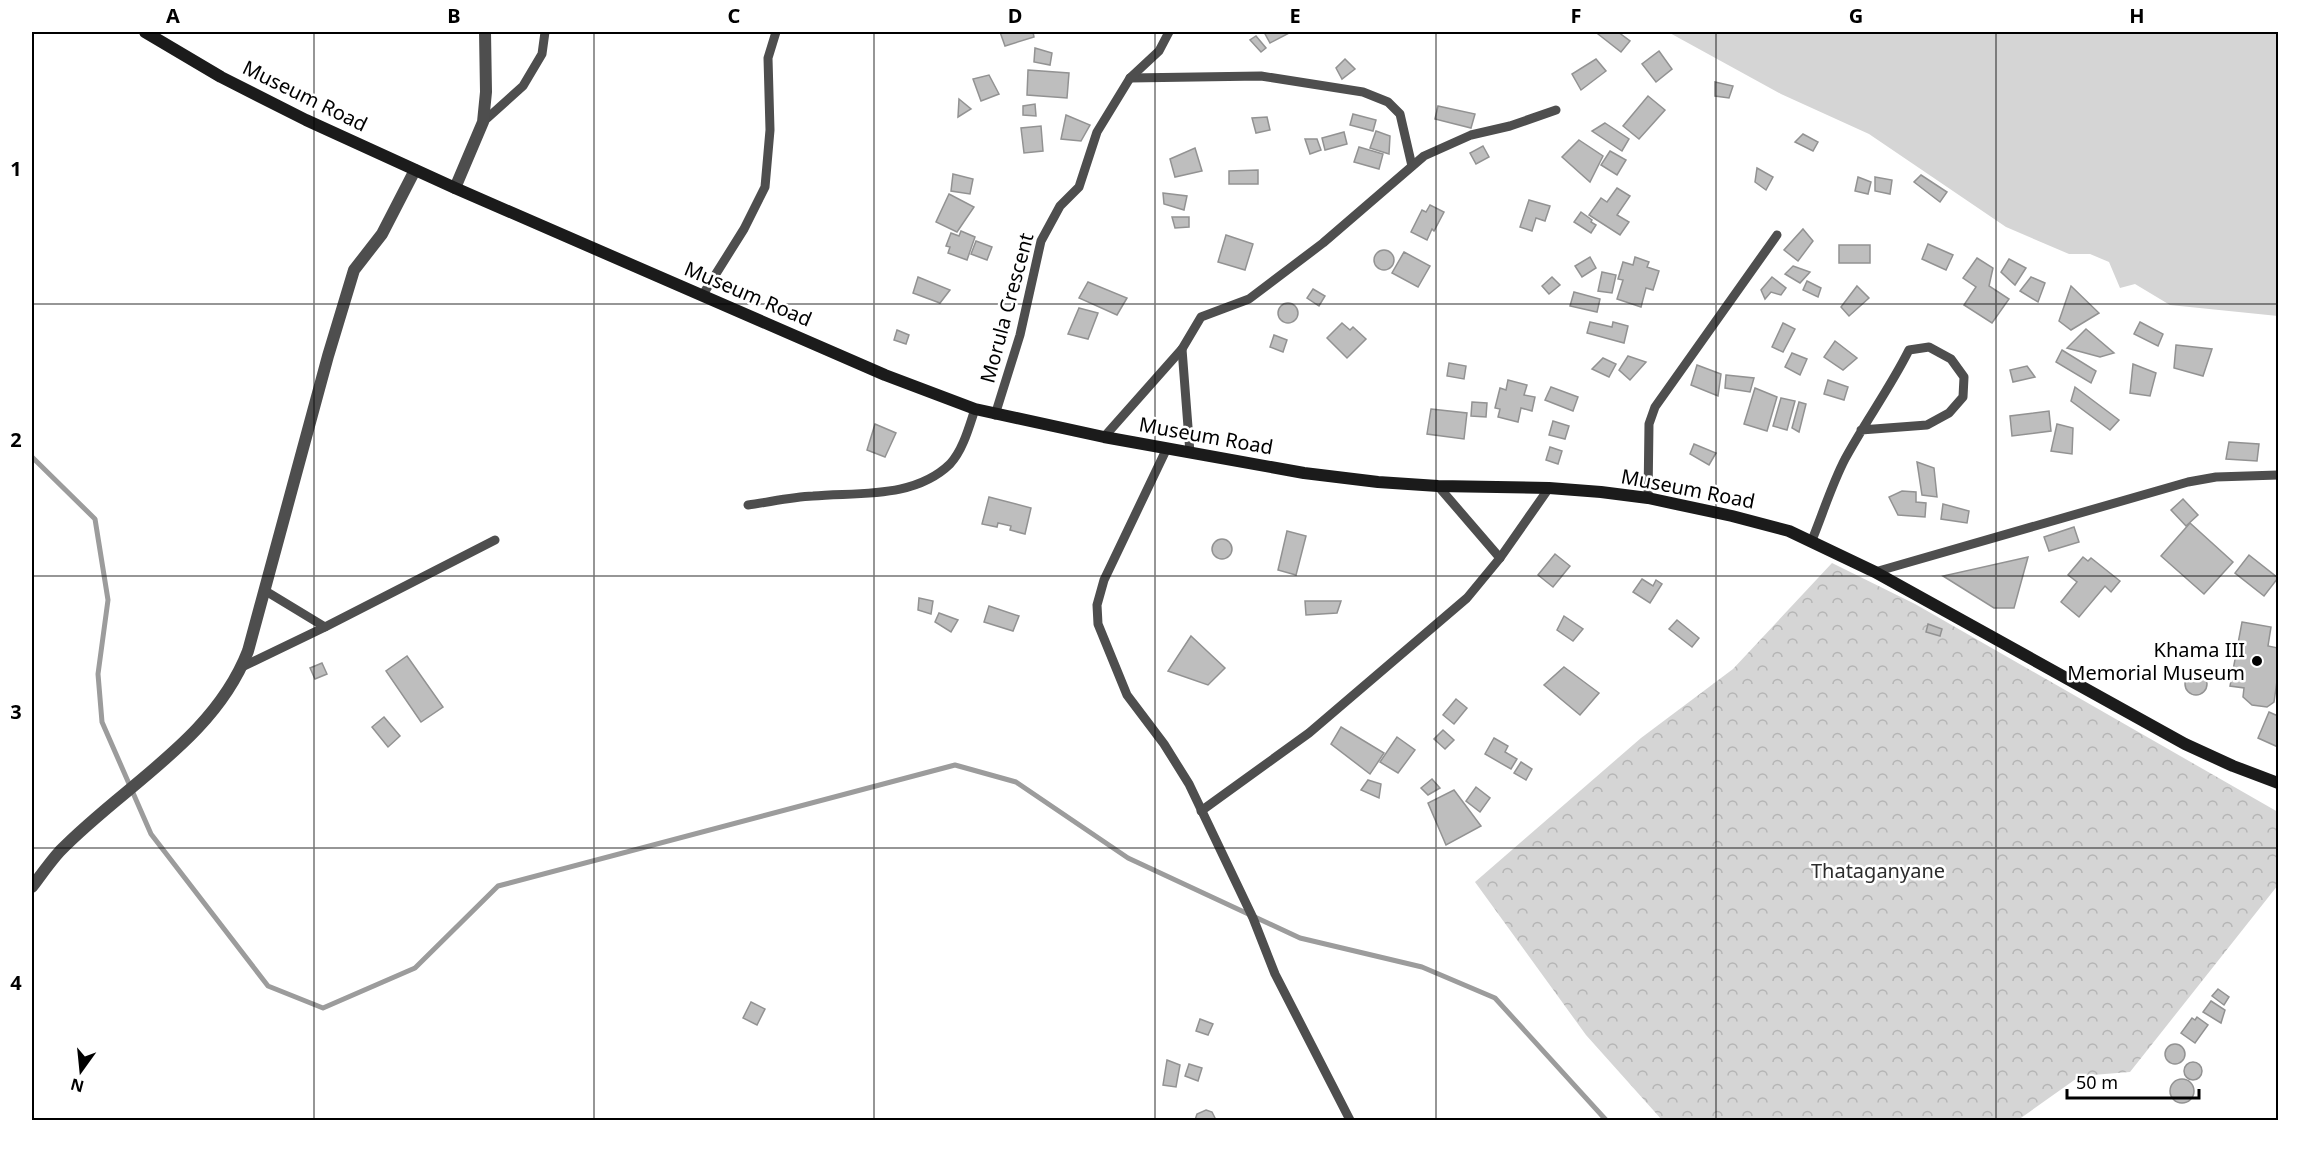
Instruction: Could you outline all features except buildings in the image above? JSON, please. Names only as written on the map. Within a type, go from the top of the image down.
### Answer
[{"type":"street","name":"Museum Road","points":[[145,32],[222,77],[306,120],[415,170],[885,375],[975,409],[1104,437],[1304,473],[1378,482],[1438,486],[1549,488],[1648,498],[1789,531],[1875,572],[2186,744],[2233,766],[2278,783]]},
{"type":"street","points":[[455,188],[483,122],[486,92],[485,32]]},
{"type":"street","points":[[32,887],[60,851],[197,730],[227,694],[242,667],[354,270],[382,234],[415,170]]},
{"type":"lane","points":[[483,122],[523,86],[542,54],[545,32]]},
{"type":"lane","points":[[702,296],[744,229],[765,187],[770,130],[768,58],[776,32]]},
{"type":"lane","name":"Morula Crescent","points":[[995,415],[1020,334],[1041,241],[1060,206],[1079,187],[1097,132],[1130,78],[1159,51],[1169,32]]},
{"type":"lane","points":[[1130,78],[1261,76],[1363,92],[1389,102],[1400,114],[1412,166]]},
{"type":"lane","points":[[1104,437],[1182,349],[1201,317],[1249,299],[1323,243],[1424,156],[1471,135],[1510,126],[1556,110]]},
{"type":"lane","points":[[1648,498],[1649,424],[1655,406],[1777,235]]},
{"type":"lane","points":[[1812,540],[1844,462],[1861,430],[1896,376],[1908,350],[1929,347],[1951,359],[1964,377],[1963,397],[1949,413],[1927,425],[1861,430]]},
{"type":"lane","points":[[1182,349],[1190,453]]},
{"type":"lane","points":[[748,505],[812,496],[867,494],[900,489],[934,476],[951,463],[965,437],[975,409]]},
{"type":"lane","points":[[1167,448],[1104,580],[1098,605],[1098,624],[1127,695],[1164,744],[1189,784],[1253,918],[1275,974],[1350,1120]]},
{"type":"lane","points":[[1875,572],[2188,482],[2216,477],[2278,476]]},
{"type":"lane","points":[[1438,486],[1500,558]]},
{"type":"lane","points":[[1201,811],[1309,733],[1467,598],[1500,558],[1549,488]]},
{"type":"lane","points":[[242,667],[326,627],[495,540]]},
{"type":"lane","points":[[264,590],[326,627]]},
{"type":"green space","points":[[1668,32],[2278,32],[2278,316],[2170,305],[2135,284],[2120,288],[2109,262],[2090,254],[2069,254],[2006,227],[1869,134],[1781,94]]},
{"type":"green space","name":"Thataganyane","points":[[1832,563],[1915,604],[2278,812],[2278,885],[2130,1072],[2080,1076],[2018,1120],[1662,1120],[1586,1035],[1475,882],[1641,738],[1733,669]]},
{"type":"waterway","points":[[32,457],[95,519],[108,600],[98,674],[102,722],[151,834],[268,986],[323,1008],[415,968],[498,886],[955,765],[1016,782],[1128,858],[1300,938],[1422,967],[1495,998],[1606,1120]]},
{"type":"place","name":"Khama III Memorial Museum","points":[[2257,661]]}]
